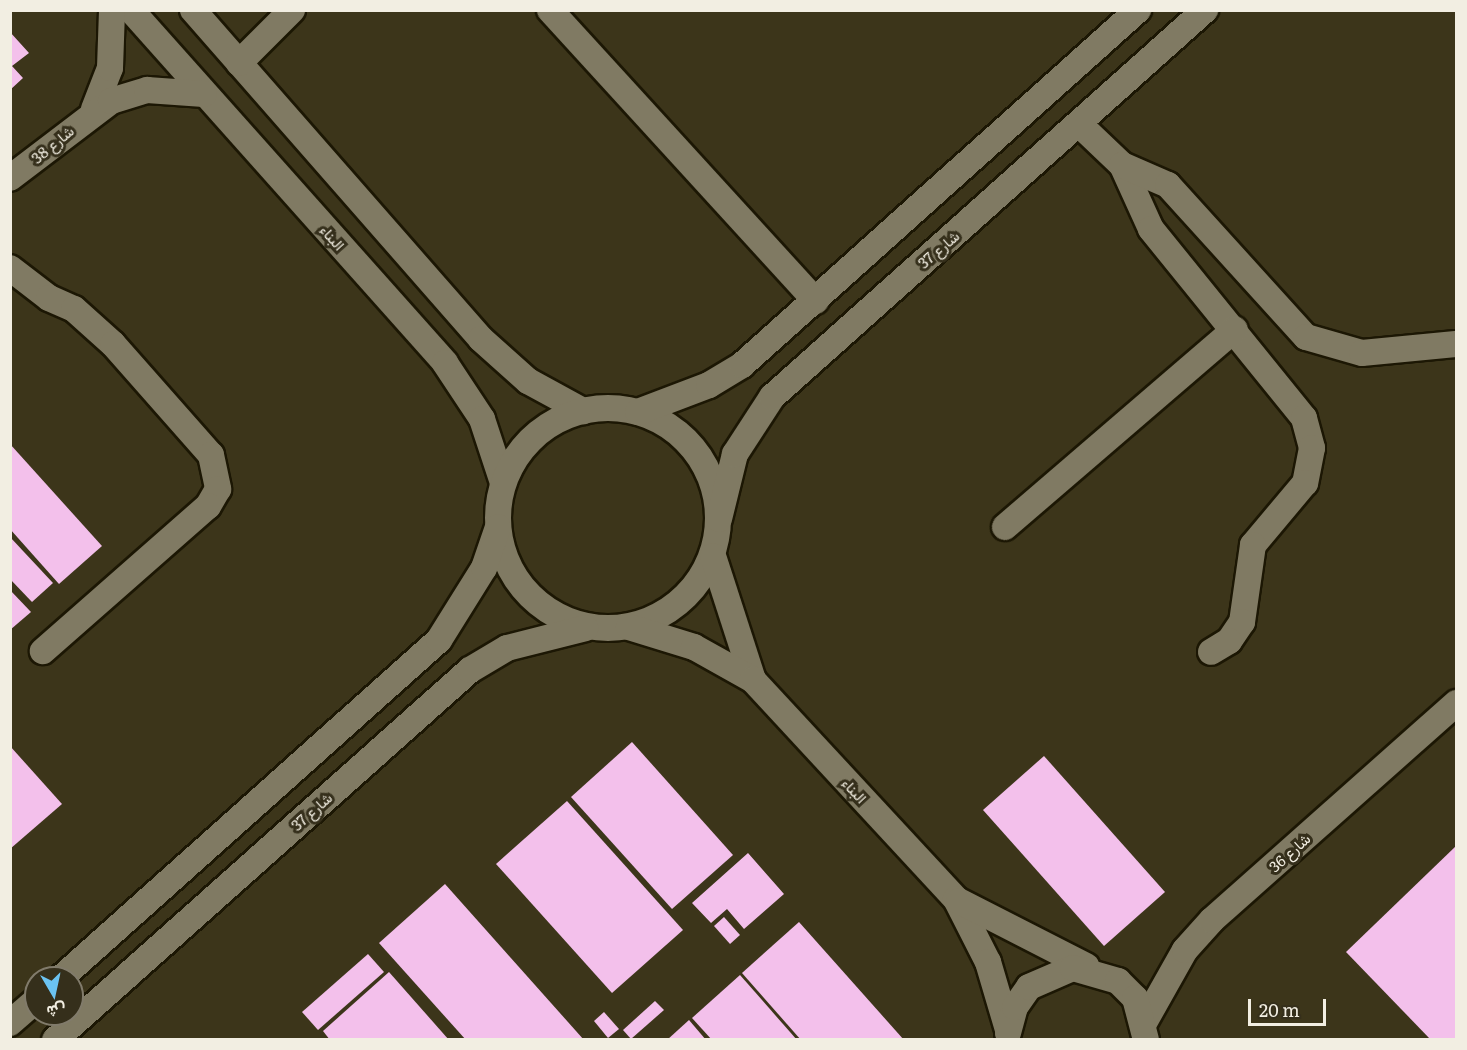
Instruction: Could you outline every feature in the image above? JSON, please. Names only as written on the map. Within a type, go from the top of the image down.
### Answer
[{"type":"street","name":"شارع 38","points":[[94,109],[110,68],[112,10]]},
{"type":"street","name":"البناء","points":[[131,10],[445,363],[482,419],[503,483]]},
{"type":"street","points":[[193,10],[481,339],[528,381],[583,411]]},
{"type":"street","points":[[239,63],[292,10]]},
{"type":"street","points":[[550,10],[816,301]]},
{"type":"street","points":[[74,966],[439,640],[479,577],[498,527],[503,483],[526,444],[562,418],[583,411],[638,412],[709,385],[816,301],[1138,10]]},
{"type":"street","name":"شارع 37","points":[[713,556],[719,519],[735,454],[772,397],[1080,125],[1205,10]]},
{"type":"street","name":"شارع 38","points":[[10,178],[94,109],[147,90],[204,94]]},
{"type":"street","points":[[1080,125],[1122,165],[1168,185],[1306,337],[1362,353],[1456,344]]},
{"type":"street","points":[[1122,165],[1151,229],[1304,418],[1312,448],[1305,483],[1253,545],[1242,622],[1229,641],[1211,652]]},
{"type":"street","points":[[13,276],[74,309],[113,344],[212,455],[218,489],[208,506],[43,651]]},
{"type":"street","points":[[1005,527],[1234,329]]},
{"type":"street","points":[[638,412],[675,429],[703,460],[719,519]]},
{"type":"street","points":[[498,527],[520,585],[552,613],[592,627],[629,627],[680,602],[713,556]]},
{"type":"street","name":"البناء","points":[[713,556],[753,680]]},
{"type":"street","name":"شارع 37","points":[[55,1040],[470,670],[507,648],[592,627]]},
{"type":"street","name":"البناء","points":[[629,627],[694,647],[753,680],[956,899],[988,962],[1009,1035]]},
{"type":"street","name":"شارع 36","points":[[1146,1030],[1179,958],[1212,920],[1456,703]]},
{"type":"street","name":"البناء","points":[[956,899],[1024,939],[1119,981],[1146,1030]]},
{"type":"street","points":[[1009,1035],[1029,987],[1065,970],[1096,970]]},
{"type":"street","points":[[10,1023],[24,1011]]},
{"type":"shaded area","points":[[10,11],[1456,11],[1456,1039],[11,1039]]},
{"type":"building","points":[[10,32],[29,53],[12,66],[23,78],[10,90]]},
{"type":"building","points":[[10,444],[102,546],[59,584],[10,529]]},
{"type":"building","points":[[10,537],[53,583],[32,602],[10,579]]},
{"type":"building","points":[[10,590],[31,612],[10,630]]},
{"type":"building","points":[[632,742],[733,855],[672,909],[571,797]]},
{"type":"building","points":[[10,746],[62,804],[10,849]]},
{"type":"building","points":[[1044,756],[1165,892],[1104,946],[983,810]]},
{"type":"building","points":[[567,801],[683,930],[612,993],[496,864]]},
{"type":"building","points":[[1456,846],[1456,1040],[1431,1040],[1346,952]]},
{"type":"building","points":[[748,853],[784,894],[744,929],[727,909],[711,923],[692,903]]},
{"type":"building","points":[[445,884],[584,1040],[466,1040],[379,943]]},
{"type":"building","points":[[724,917],[740,935],[730,944],[714,926]]},
{"type":"building","points":[[799,922],[904,1040],[801,1040],[742,973]]},
{"type":"building","points":[[368,954],[384,972],[318,1030],[302,1012]]},
{"type":"building","points":[[389,972],[449,1040],[330,1040],[323,1031]]},
{"type":"building","points":[[740,975],[797,1040],[712,1040],[692,1018]]},
{"type":"building","points":[[655,1001],[664,1010],[631,1039],[623,1030]]},
{"type":"building","points":[[604,1012],[619,1029],[608,1038],[594,1021]]},
{"type":"building","points":[[689,1020],[706,1040],[667,1040]]}]
